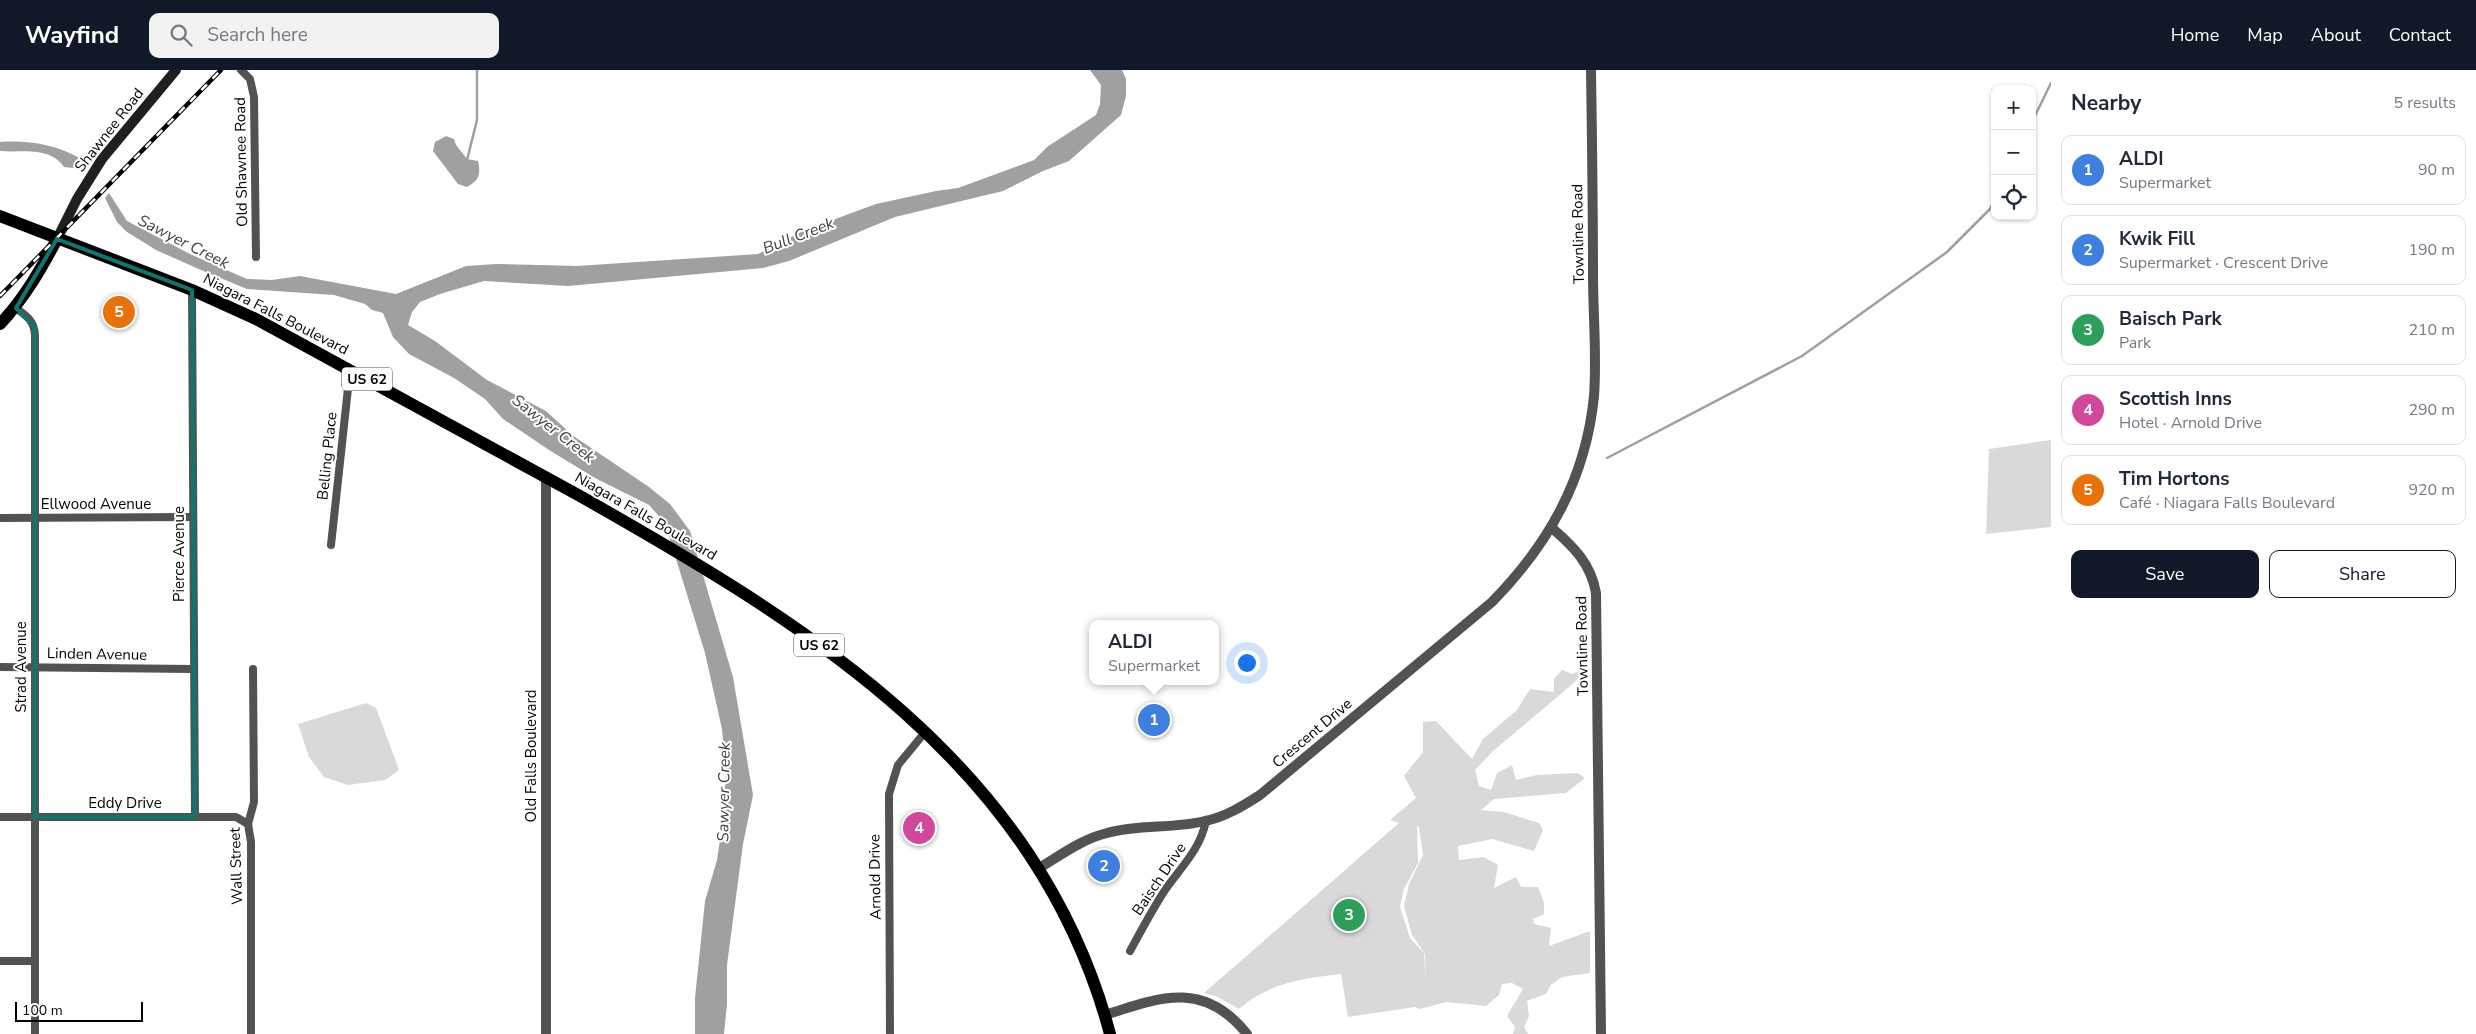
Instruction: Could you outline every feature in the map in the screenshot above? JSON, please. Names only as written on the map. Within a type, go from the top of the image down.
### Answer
[{"type":"main road","name":"Shawnee Road","points":[[57,239],[76,199],[102,159],[176,70]]},
{"type":"main road","name":"Niagara Falls Boulevard","points":[[0,216],[192,290],[256,319],[546,477],[666,545],[706,569],[825,649],[926,731],[986,794],[1039,868],[1079,946],[1105,1015],[1110,1034]]},
{"type":"main road","points":[[0,324],[16,308],[41,269],[57,239]]},
{"type":"street","name":"Old Shawnee Road","points":[[241,70],[250,79],[254,97],[256,258]]},
{"type":"street","name":"Townline Road","points":[[1591,70],[1594,395],[1580,463],[1569,494],[1552,528],[1584,560],[1591,574],[1596,593],[1601,1034]]},
{"type":"street","name":"Pierce Avenue","points":[[192,290],[194,817]]},
{"type":"street","name":"Strad Avenue","points":[[16,308],[34,326],[35,335],[35,1034]]},
{"type":"street","name":"Belling Place","points":[[331,546],[350,370]]},
{"type":"street","name":"Old Falls Boulevard","points":[[546,477],[546,1034]]},
{"type":"street","name":"Ellwood Avenue","points":[[0,518],[193,517]]},
{"type":"street","name":"Crescent Drive","points":[[1039,868],[1078,844],[1108,832],[1206,821],[1233,811],[1267,790],[1459,630],[1506,587],[1534,555],[1552,528]]},
{"type":"street","name":"Linden Avenue","points":[[0,667],[193,669]]},
{"type":"street","name":"Wall Street","points":[[251,1034],[251,842],[248,824],[254,802],[253,669]]},
{"type":"street","name":"Arnold Drive","points":[[890,1034],[889,794],[898,765],[926,731]]},
{"type":"street","name":"Eddy Drive","points":[[0,817],[236,817],[248,824]]},
{"type":"street","name":"Baisch Drive","points":[[1130,951],[1165,890],[1195,852],[1202,838],[1206,821]]},
{"type":"street","points":[[0,961],[35,961]]},
{"type":"street","points":[[1105,1015],[1155,999],[1170,997],[1189,998],[1222,1010],[1248,1034]]},
{"type":"highlighted area","points":[[57,239],[192,290],[195,817],[35,817],[35,335],[34,326],[16,308]]},
{"type":"shaded area","points":[[2051,440],[2051,527],[1986,534],[1989,449]]},
{"type":"shaded area","points":[[1584,669],[1575,682],[1493,751],[1475,770],[1479,786],[1491,790],[1497,773],[1512,765],[1516,780],[1537,775],[1578,773],[1585,778],[1566,793],[1494,799],[1481,810],[1504,812],[1539,823],[1543,830],[1534,851],[1492,839],[1458,846],[1459,860],[1484,857],[1498,865],[1494,888],[1516,877],[1521,887],[1538,887],[1544,903],[1544,914],[1533,919],[1534,924],[1551,928],[1549,946],[1590,931],[1590,973],[1562,977],[1551,985],[1546,994],[1527,1001],[1529,1016],[1524,1027],[1528,1034],[1513,1034],[1515,1027],[1507,1016],[1523,989],[1512,983],[1502,984],[1499,995],[1486,1006],[1446,1002],[1420,1009],[1415,1007],[1348,1017],[1341,974],[1287,983],[1262,993],[1239,1009],[1216,996],[1204,993],[1399,823],[1390,820],[1416,798],[1404,776],[1423,752],[1423,722],[1436,721],[1472,759],[1483,739],[1517,710],[1530,689],[1554,692],[1554,679],[1562,670],[1572,674]],"holes":[[[1417,826],[1419,827],[1423,855],[1409,884],[1404,906],[1412,935],[1425,954],[1426,983],[1424,953],[1410,938],[1400,907],[1404,889],[1418,863]]]},
{"type":"shaded area","points":[[366,703],[376,708],[399,770],[385,780],[348,785],[324,777],[309,757],[298,724]]},
{"type":"water","points":[[1090,70],[1122,70],[1126,79],[1126,96],[1121,115],[1069,161],[1043,171],[1003,191],[895,217],[789,261],[763,268],[568,286],[484,281],[420,302],[412,312],[408,325],[435,341],[487,380],[546,411],[572,435],[649,487],[670,504],[690,531],[733,677],[753,795],[743,844],[727,965],[727,1004],[724,1034],[695,1034],[695,998],[705,901],[717,860],[723,820],[726,773],[722,729],[705,653],[665,523],[649,505],[595,478],[549,450],[503,419],[485,399],[454,378],[409,354],[393,337],[383,313],[372,310],[365,304],[334,295],[247,289],[201,270],[156,250],[127,232],[117,222],[105,198],[109,193],[127,221],[190,254],[247,279],[272,280],[300,276],[396,294],[466,266],[496,264],[577,266],[758,254],[799,233],[876,204],[958,188],[1034,160],[1047,147],[1096,115],[1100,104],[1101,85]]},
{"type":"water","points":[[446,136],[454,139],[456,145],[467,159],[478,161],[478,177],[467,187],[458,184],[433,151],[435,142]]},
{"type":"water","points":[[0,142],[30,142],[50,146],[78,157],[79,163],[73,168],[64,167],[58,160],[43,153],[0,151]]},
{"type":"waterway","points":[[467,160],[477,120],[477,70]]},
{"type":"waterway","points":[[2036,114],[2051,83]]},
{"type":"waterway","points":[[1607,458],[1802,356],[1947,252],[1991,207]]},
{"type":"railway","points":[[0,296],[221,70]]},
{"type":"place","name":"Tim Hortons","points":[[119,312]]},
{"type":"place","name":"ALDI","points":[[1154,720]]},
{"type":"place","name":"Scottish Inns","points":[[919,828]]},
{"type":"place","name":"Kwik Fill","points":[[1104,866]]},
{"type":"place","name":"Baisch Park","points":[[1349,915]]},
{"type":"water label","name":"Bull Creek","points":[[798,235]]},
{"type":"water label","name":"Sawyer Creek","points":[[184,241]]},
{"type":"water label","name":"Sawyer Creek","points":[[554,428]]},
{"type":"water label","name":"Sawyer Creek","points":[[723,792]]}]
